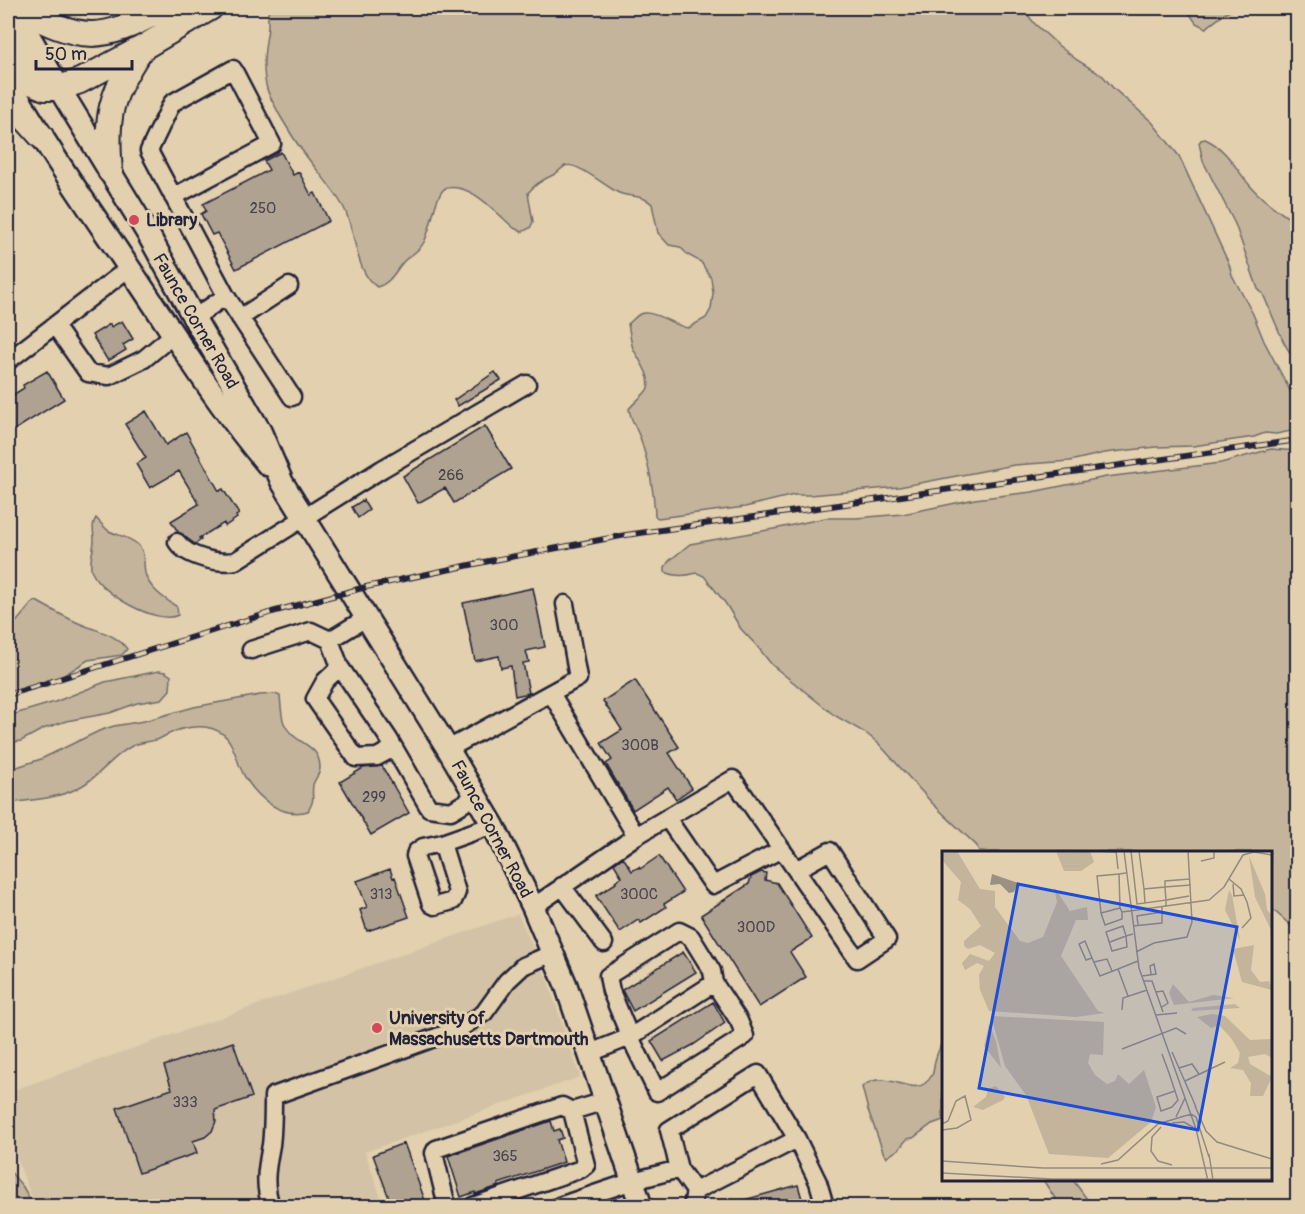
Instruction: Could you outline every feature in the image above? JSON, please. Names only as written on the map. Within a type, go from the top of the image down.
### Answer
[{"type":"highway","points":[[15,8],[58,27],[88,34],[106,33],[124,28],[164,8]]},
{"type":"highway","points":[[8,41],[26,75],[33,83],[45,88],[59,88],[80,81],[210,8]]},
{"type":"highway","points":[[110,171],[107,129],[111,106],[120,82],[142,48]]},
{"type":"highway","points":[[8,99],[41,136]]},
{"type":"main road","name":"Faunce Corner Road","points":[[15,8],[59,88],[148,234],[260,431],[282,482]]},
{"type":"main road","name":"Faunce Corner Road","points":[[8,80],[41,136],[246,440],[282,482],[493,825],[553,953],[590,1053],[641,1206]]},
{"type":"main road","points":[[174,334],[194,318]]},
{"type":"street","points":[[173,197],[272,144],[233,69],[172,103],[149,151],[173,197],[225,296],[292,397]]},
{"type":"street","points":[[8,361],[129,268]]},
{"type":"street","points":[[240,318],[289,286]]},
{"type":"street","points":[[194,318],[225,296]]},
{"type":"street","points":[[55,326],[88,373],[109,376],[144,359],[174,334]]},
{"type":"street","points":[[177,542],[194,556],[231,562],[527,384]]},
{"type":"street","points":[[448,749],[578,678],[565,604]]},
{"type":"street","points":[[330,640],[366,618]]},
{"type":"street","points":[[251,650],[311,631],[330,640],[340,667],[394,748],[429,808],[451,811],[476,796]]},
{"type":"street","points":[[340,667],[326,681],[315,699],[356,758],[376,757],[394,748]]},
{"type":"street","points":[[551,693],[636,836]]},
{"type":"street","points":[[533,907],[636,836],[733,779],[857,959],[887,939],[830,852],[796,870]]},
{"type":"street","points":[[667,818],[713,885],[782,849]]},
{"type":"street","points":[[442,843],[493,825]]},
{"type":"street","points":[[562,886],[604,943]]},
{"type":"street","points":[[679,931],[691,937],[712,971],[714,983],[739,1021],[745,1036],[657,1092],[630,1037],[611,991],[608,976],[679,931]]},
{"type":"street","points":[[271,1206],[266,1191],[266,1172],[271,1144],[273,1096],[467,1024],[484,1013],[514,973],[532,961],[553,953]]},
{"type":"street","points":[[590,1053],[630,1037],[714,983]]},
{"type":"street","points":[[797,1138],[693,1199],[679,1168],[669,1130],[758,1074],[797,1138],[818,1182],[825,1206]]},
{"type":"street","points":[[447,1206],[434,1153],[435,1149],[562,1106],[572,1111],[605,1101]]},
{"type":"street","points":[[473,1206],[581,1169],[586,1165],[572,1111]]},
{"type":"street","points":[[558,1206],[679,1168]]},
{"type":"shaded area","points":[[269,8],[1022,8],[1035,24],[1059,46],[1103,76],[1113,88],[1152,122],[1179,156],[1232,275],[1297,404],[1297,430],[1276,434],[1265,433],[1254,437],[1193,446],[1156,447],[1104,453],[1070,461],[1014,465],[899,487],[794,495],[745,507],[658,518],[655,516],[652,488],[641,440],[629,409],[647,390],[649,383],[633,348],[628,324],[640,314],[645,313],[688,328],[706,318],[711,309],[713,293],[711,278],[701,262],[688,255],[680,247],[669,245],[658,233],[652,204],[648,201],[617,192],[570,165],[539,182],[528,193],[533,222],[530,228],[522,232],[472,193],[453,187],[444,189],[438,199],[422,245],[404,261],[389,280],[377,287],[364,272],[344,208],[297,143],[268,93],[264,62]]},
{"type":"shaded area","points":[[1186,8],[1243,8],[1227,12],[1206,28],[1196,23]]},
{"type":"shaded area","points":[[1205,139],[1226,155],[1258,194],[1297,224],[1297,364],[1284,343],[1263,294],[1258,289],[1235,224],[1203,161],[1199,143]]},
{"type":"shaded area","points":[[1271,449],[1297,451],[1297,931],[1272,909],[1272,851],[979,851],[977,846],[933,804],[879,744],[867,734],[834,715],[772,665],[741,629],[726,604],[704,576],[697,573],[681,576],[665,572],[669,561],[690,544],[825,518],[903,514],[975,499],[1032,492],[1106,477],[1221,463]]},
{"type":"shaded area","points":[[96,518],[109,531],[139,546],[143,552],[147,579],[158,593],[177,607],[178,615],[157,616],[144,612],[117,598],[97,580],[92,572],[91,564],[94,544],[93,526]]},
{"type":"shaded area","points":[[36,601],[74,621],[109,635],[127,649],[122,655],[88,660],[47,686],[8,696],[8,629]]},
{"type":"shaded area","points":[[159,671],[171,676],[170,690],[162,699],[137,703],[110,713],[66,721],[43,729],[21,741],[8,743],[8,716],[55,702],[105,682]]},
{"type":"shaded area","points":[[275,694],[280,696],[283,720],[288,730],[311,748],[319,760],[320,770],[314,783],[313,800],[308,811],[289,812],[271,805],[245,777],[228,739],[223,734],[205,727],[181,729],[159,739],[132,746],[118,755],[86,784],[70,792],[8,803],[8,770],[41,759],[99,731],[194,707]]},
{"type":"shaded area","name":"University of Massachusetts Dartmouth","points":[[518,914],[547,979],[580,1077],[365,1152],[384,1206],[35,1206],[8,1135],[8,1092]]},
{"type":"shaded area","points":[[942,1041],[942,1120],[932,1124],[913,1138],[907,1139],[899,1149],[887,1157],[868,1110],[862,1087],[872,1081],[882,1080],[918,1086],[925,1083],[933,1073]]},
{"type":"shaded area","points":[[8,1169],[23,1187],[34,1206],[8,1206]]},
{"type":"shaded area","points":[[1044,1181],[1074,1181],[1092,1206],[1060,1206]]},
{"type":"building","points":[[281,152],[293,175],[299,172],[311,195],[315,193],[329,221],[236,269],[217,233],[212,235],[201,214],[206,211],[203,204],[269,170],[264,161]]},
{"type":"building","points":[[122,321],[133,339],[123,345],[126,350],[108,361],[92,335],[110,324],[111,327]]},
{"type":"building","points":[[47,371],[64,399],[8,434],[8,398],[24,388],[23,385]]},
{"type":"building","points":[[495,372],[501,380],[458,406],[454,400]]},
{"type":"building","points":[[146,411],[166,445],[186,432],[219,491],[223,489],[239,514],[225,526],[224,523],[199,538],[201,540],[195,544],[178,532],[171,521],[199,504],[179,471],[150,488],[136,464],[146,458],[125,424]]},
{"type":"building","points":[[485,426],[511,469],[454,503],[445,488],[418,503],[403,476]]},
{"type":"building","points":[[363,500],[369,510],[358,518],[352,507]]},
{"type":"building","points":[[533,588],[545,647],[526,651],[529,662],[523,663],[529,693],[515,696],[511,666],[501,668],[499,656],[475,661],[463,603]]},
{"type":"building","points":[[635,680],[679,747],[669,753],[692,788],[676,799],[668,787],[633,810],[606,764],[612,760],[601,743],[622,730],[603,701]]},
{"type":"building","points":[[382,766],[409,813],[371,835],[340,782],[363,768]]},
{"type":"building","points":[[659,856],[683,892],[664,904],[666,907],[641,923],[638,920],[620,932],[596,896],[622,877],[614,864],[623,857],[632,871],[639,867],[640,869]]},
{"type":"building","points":[[390,869],[409,917],[367,931],[360,910],[367,907],[357,881]]},
{"type":"building","points":[[761,872],[766,873],[765,880],[777,883],[812,938],[790,952],[806,977],[759,1007],[701,915],[749,884],[751,877]]},
{"type":"building","points":[[683,952],[696,972],[633,1011],[622,990]]},
{"type":"building","points":[[713,1002],[725,1023],[693,1045],[663,1061],[651,1041]]},
{"type":"building","points":[[233,1042],[252,1097],[215,1110],[216,1121],[212,1131],[205,1137],[193,1141],[197,1153],[139,1173],[117,1108],[172,1089],[164,1066]]},
{"type":"building","points":[[551,1121],[554,1131],[560,1129],[563,1138],[557,1140],[564,1162],[498,1184],[499,1186],[461,1197],[448,1156]]},
{"type":"building","points":[[404,1143],[427,1206],[392,1206],[373,1155]]},
{"type":"building","points":[[798,1185],[804,1206],[733,1206],[733,1203]]},
{"type":"railway","points":[[8,695],[272,612],[366,587],[489,561],[626,535],[1298,440]]},
{"type":"place","name":"Library","points":[[134,220]]},
{"type":"place","name":"University of Massachusetts Dartmouth","points":[[377,1028]]}]
